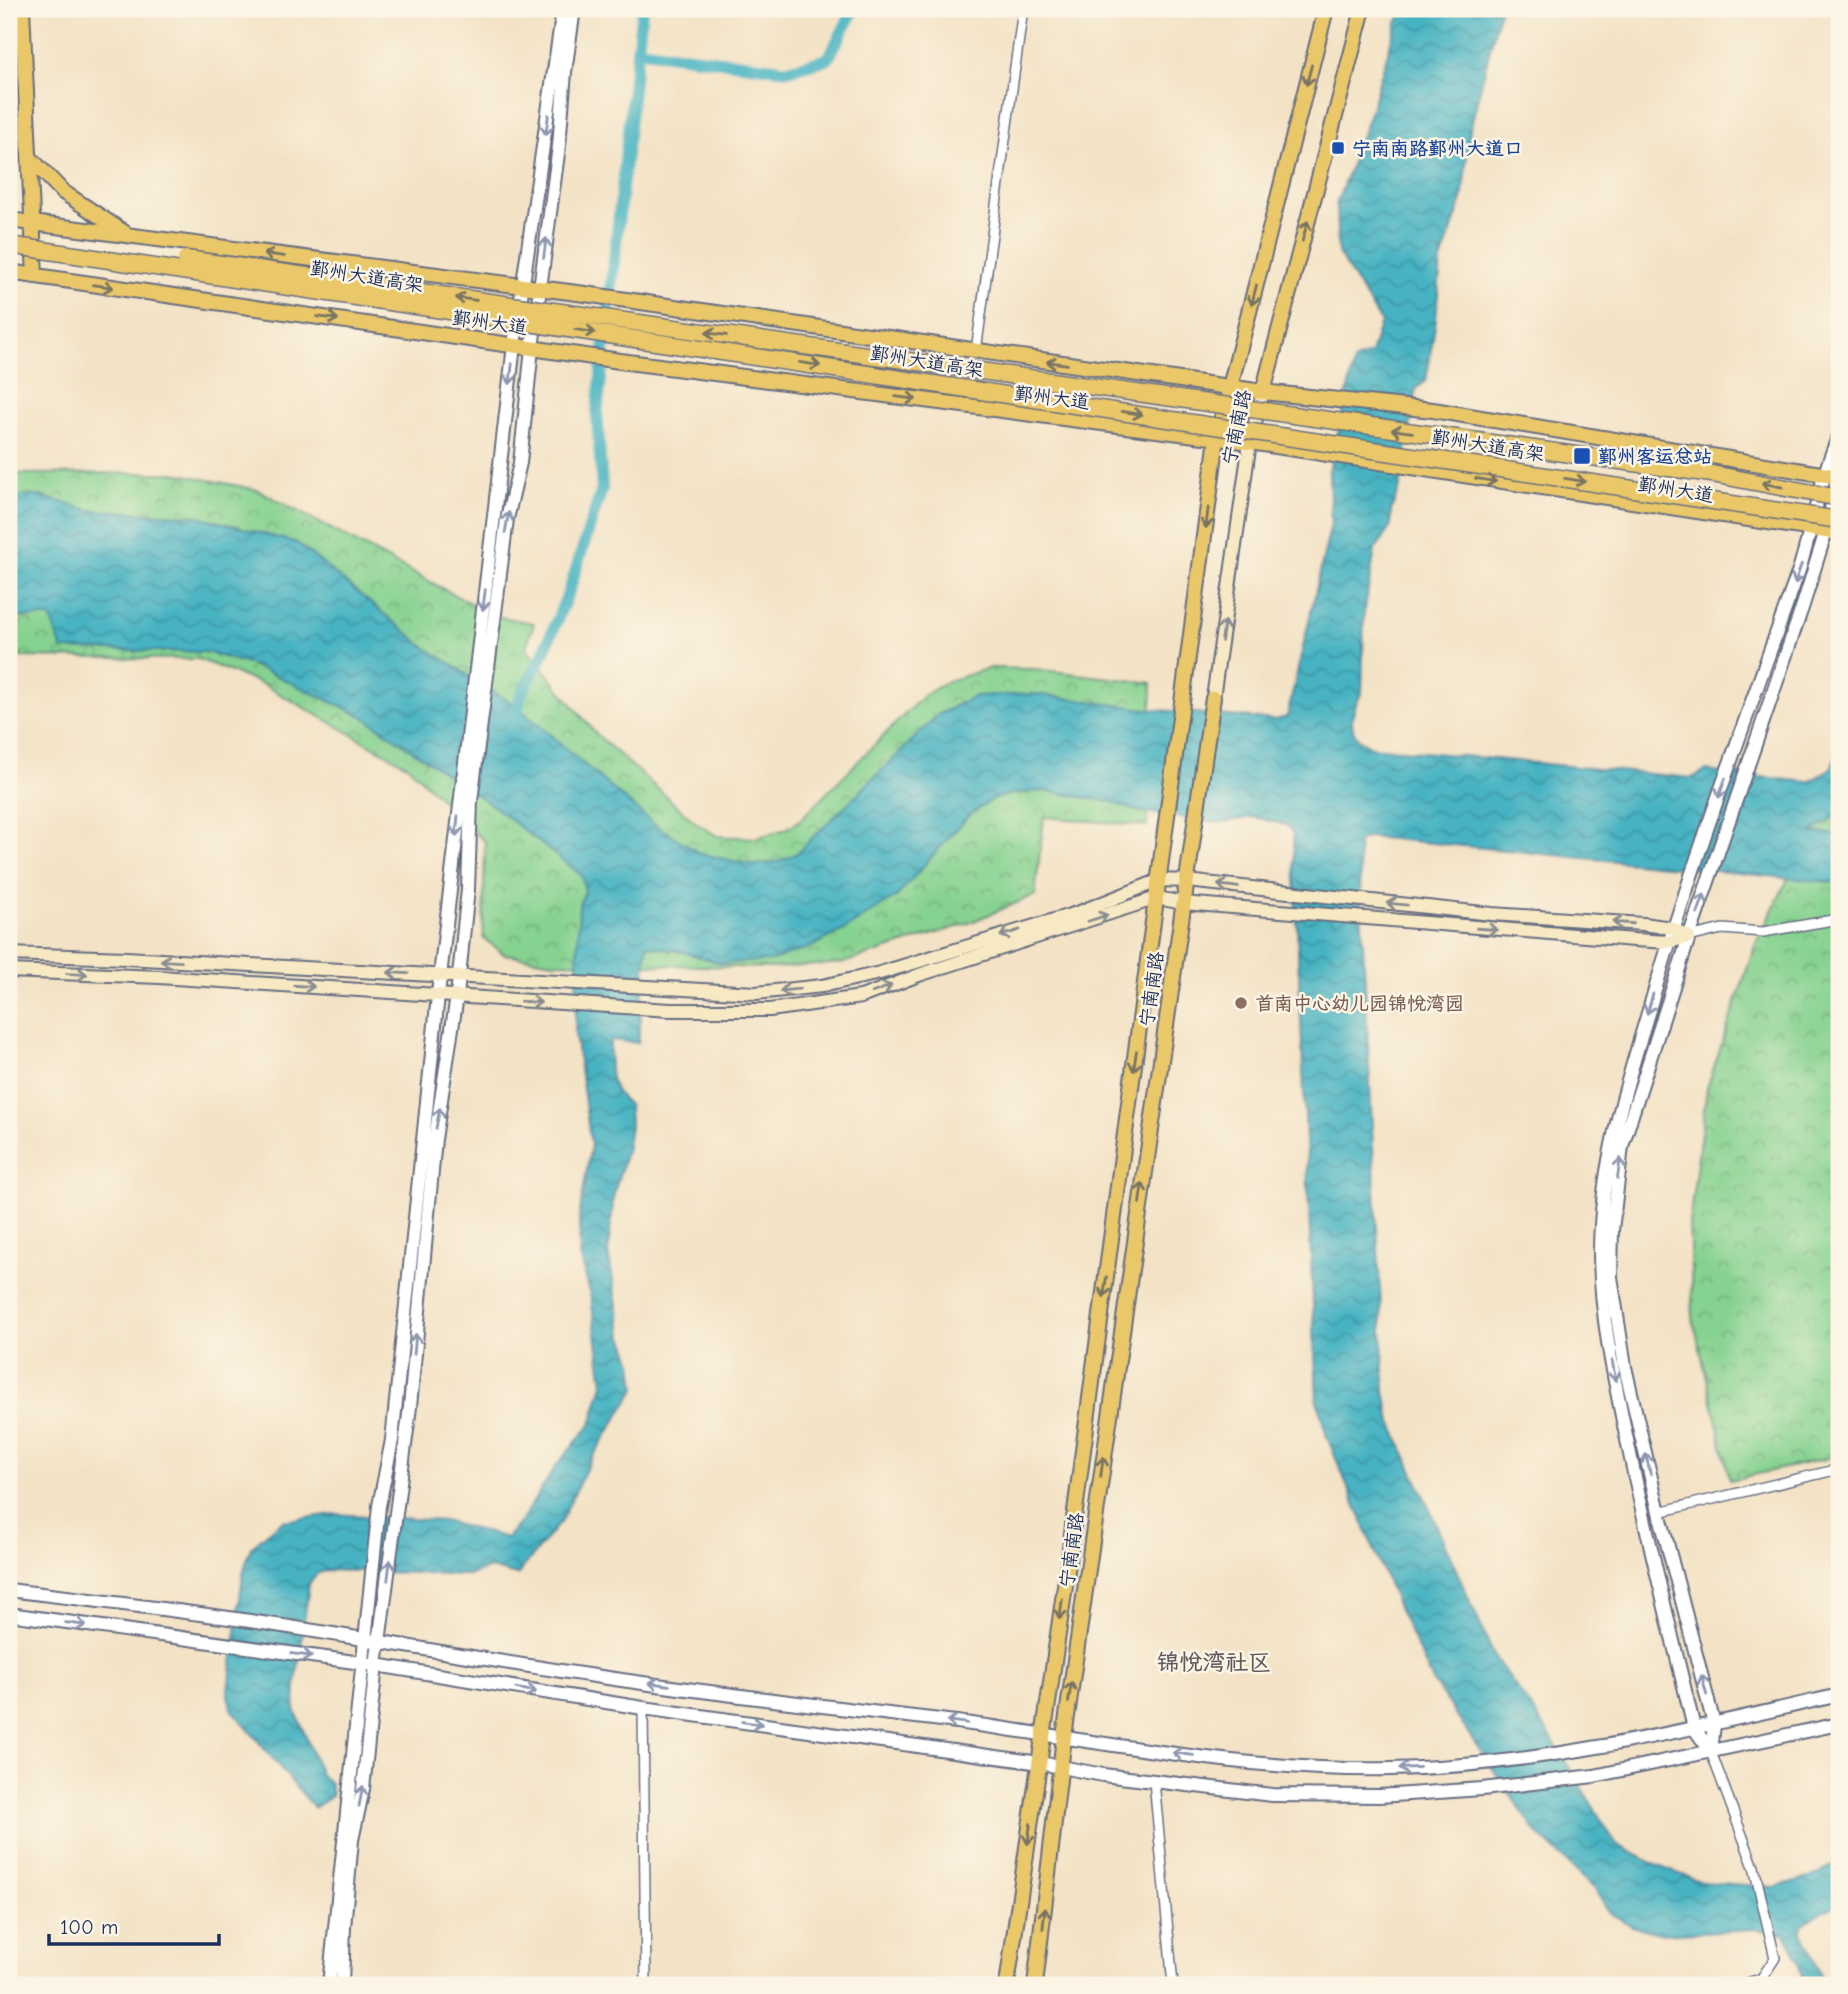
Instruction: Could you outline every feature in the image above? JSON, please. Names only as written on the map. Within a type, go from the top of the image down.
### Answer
[{"type":"highway","name":"鄞州大道高架","points":[[9,234],[1712,474],[1839,498]]},
{"type":"highway","name":"鄞州大道高架","points":[[9,245],[1839,520]]},
{"type":"main road","points":[[22,9],[35,276]]},
{"type":"main road","name":"宁南南路","points":[[1006,1985],[1066,1579],[1217,438],[1326,9]]},
{"type":"main road","name":"宁南南路","points":[[1035,1985],[1064,1737],[1250,442],[1363,9]]},
{"type":"main road","points":[[29,157],[63,192],[130,236]]},
{"type":"main road","name":"鄞州大道","points":[[9,220],[585,294],[1230,388],[1433,410],[1836,475]]},
{"type":"main road","name":"鄞州大道","points":[[9,272],[620,361],[1250,442],[1829,532]]},
{"type":"main road","points":[[9,954],[756,993],[822,986],[880,973],[1077,913],[1160,880],[1492,914],[1672,928],[1689,937]]},
{"type":"main road","points":[[9,971],[159,977],[566,1005],[670,1010],[770,1010],[861,997],[919,975],[1157,898],[1183,903],[1346,918],[1669,942],[1689,937]]},
{"type":"street","points":[[329,1985],[361,1663],[379,1506],[392,1440],[440,976],[514,345],[564,9]]},
{"type":"street","points":[[342,1985],[352,1840],[363,1789],[376,1665],[410,1407],[435,1139],[457,996],[468,889],[471,801],[506,519],[520,463],[575,9]]},
{"type":"street","points":[[976,351],[1023,9]]},
{"type":"street","points":[[1711,1752],[1714,1724],[1659,1511],[1617,1326],[1611,1277],[1612,1230],[1622,1146],[1689,937],[1829,532],[1836,475],[1830,453],[1839,437]]},
{"type":"street","points":[[1839,437],[1839,444]]},
{"type":"street","points":[[1739,1985],[1761,1979],[1775,1958],[1771,1935],[1754,1867],[1711,1752],[1694,1728],[1643,1514],[1613,1369],[1601,1284],[1601,1227],[1611,1140],[1672,928],[1829,532]]},
{"type":"street","points":[[1689,937],[1722,929],[1763,932],[1839,919]]},
{"type":"street","points":[[1659,1511],[1839,1469]]},
{"type":"street","points":[[9,1590],[258,1622],[591,1676],[1299,1768],[1390,1769],[1477,1765],[1694,1728],[1839,1695]]},
{"type":"street","points":[[9,1614],[376,1665],[643,1708],[1040,1763],[1060,1768],[1272,1795],[1379,1796],[1482,1789],[1594,1776],[1839,1724]]},
{"type":"street","points":[[643,1708],[646,1985]]},
{"type":"street","points":[[1154,1781],[1173,1985]]},
{"type":"green space","points":[[175,473],[258,490],[494,616],[534,623],[526,648],[596,734],[695,822],[717,836],[756,838],[786,829],[800,820],[923,696],[948,681],[990,668],[1034,669],[1152,683],[1147,826],[1044,817],[1035,895],[969,923],[843,963],[774,968],[554,962],[504,954],[483,938],[485,842],[408,766],[262,684],[198,659],[9,657],[9,476]]},
{"type":"green space","points":[[1839,813],[1839,1456],[1730,1480],[1693,1318],[1689,1223],[1707,1088],[1756,943],[1811,833]]},
{"type":"water","points":[[1404,9],[1500,9],[1470,129],[1462,200],[1441,261],[1436,319],[1426,381],[1416,389],[1400,487],[1391,510],[1391,526],[1375,550],[1364,612],[1362,693],[1353,715],[1354,732],[1371,747],[1692,778],[1706,771],[1809,782],[1831,768],[1839,751],[1839,813],[1812,832],[1839,835],[1839,883],[1371,837],[1358,841],[1385,1391],[1391,1422],[1495,1658],[1544,1726],[1616,1844],[1655,1865],[1702,1882],[1776,1887],[1820,1874],[1839,1861],[1839,1903],[1802,1924],[1802,1932],[1825,1985],[1805,1985],[1793,1947],[1784,1934],[1755,1929],[1662,1934],[1632,1926],[1610,1913],[1595,1889],[1536,1832],[1434,1683],[1398,1607],[1327,1437],[1317,1400],[1293,834],[1287,825],[1253,817],[1220,823],[1136,811],[1111,802],[1047,791],[1016,793],[993,799],[967,817],[897,896],[844,930],[811,947],[771,961],[721,963],[647,945],[638,1043],[610,1040],[610,1076],[621,1098],[629,1106],[630,1126],[626,1152],[614,1193],[608,1252],[622,1334],[633,1362],[636,1388],[589,1463],[561,1521],[517,1575],[490,1568],[469,1575],[327,1570],[316,1574],[309,1584],[295,1709],[321,1775],[330,1783],[332,1796],[314,1808],[233,1711],[228,1697],[243,1573],[251,1547],[282,1521],[335,1514],[444,1521],[507,1538],[556,1466],[591,1424],[603,1384],[591,1297],[580,1255],[579,1217],[591,1145],[575,1034],[579,905],[585,891],[582,876],[493,806],[364,717],[255,666],[206,652],[62,649],[50,617],[9,617],[9,496],[40,496],[88,510],[198,516],[297,543],[422,645],[519,708],[651,822],[701,854],[754,865],[777,862],[796,854],[939,714],[975,696],[1035,694],[1138,708],[1275,720],[1287,717],[1331,524],[1329,470],[1355,360],[1371,354],[1381,322],[1338,253],[1336,205],[1369,116],[1396,25]]},
{"type":"waterway","points":[[514,724],[521,695],[541,659],[569,591],[602,489],[597,413],[642,9]]},
{"type":"waterway","points":[[637,50],[788,70],[828,59],[854,9]]},
{"type":"place","name":"宁南南路鄞州大道口","points":[[1338,148]]},
{"type":"place","name":"鄞州客运总站","points":[[1582,456]]},
{"type":"place","name":"首南中心幼儿园锦悦湾园","points":[[1241,1003]]},
{"type":"district","name":"锦悦湾社区","points":[[1214,1662]]}]
